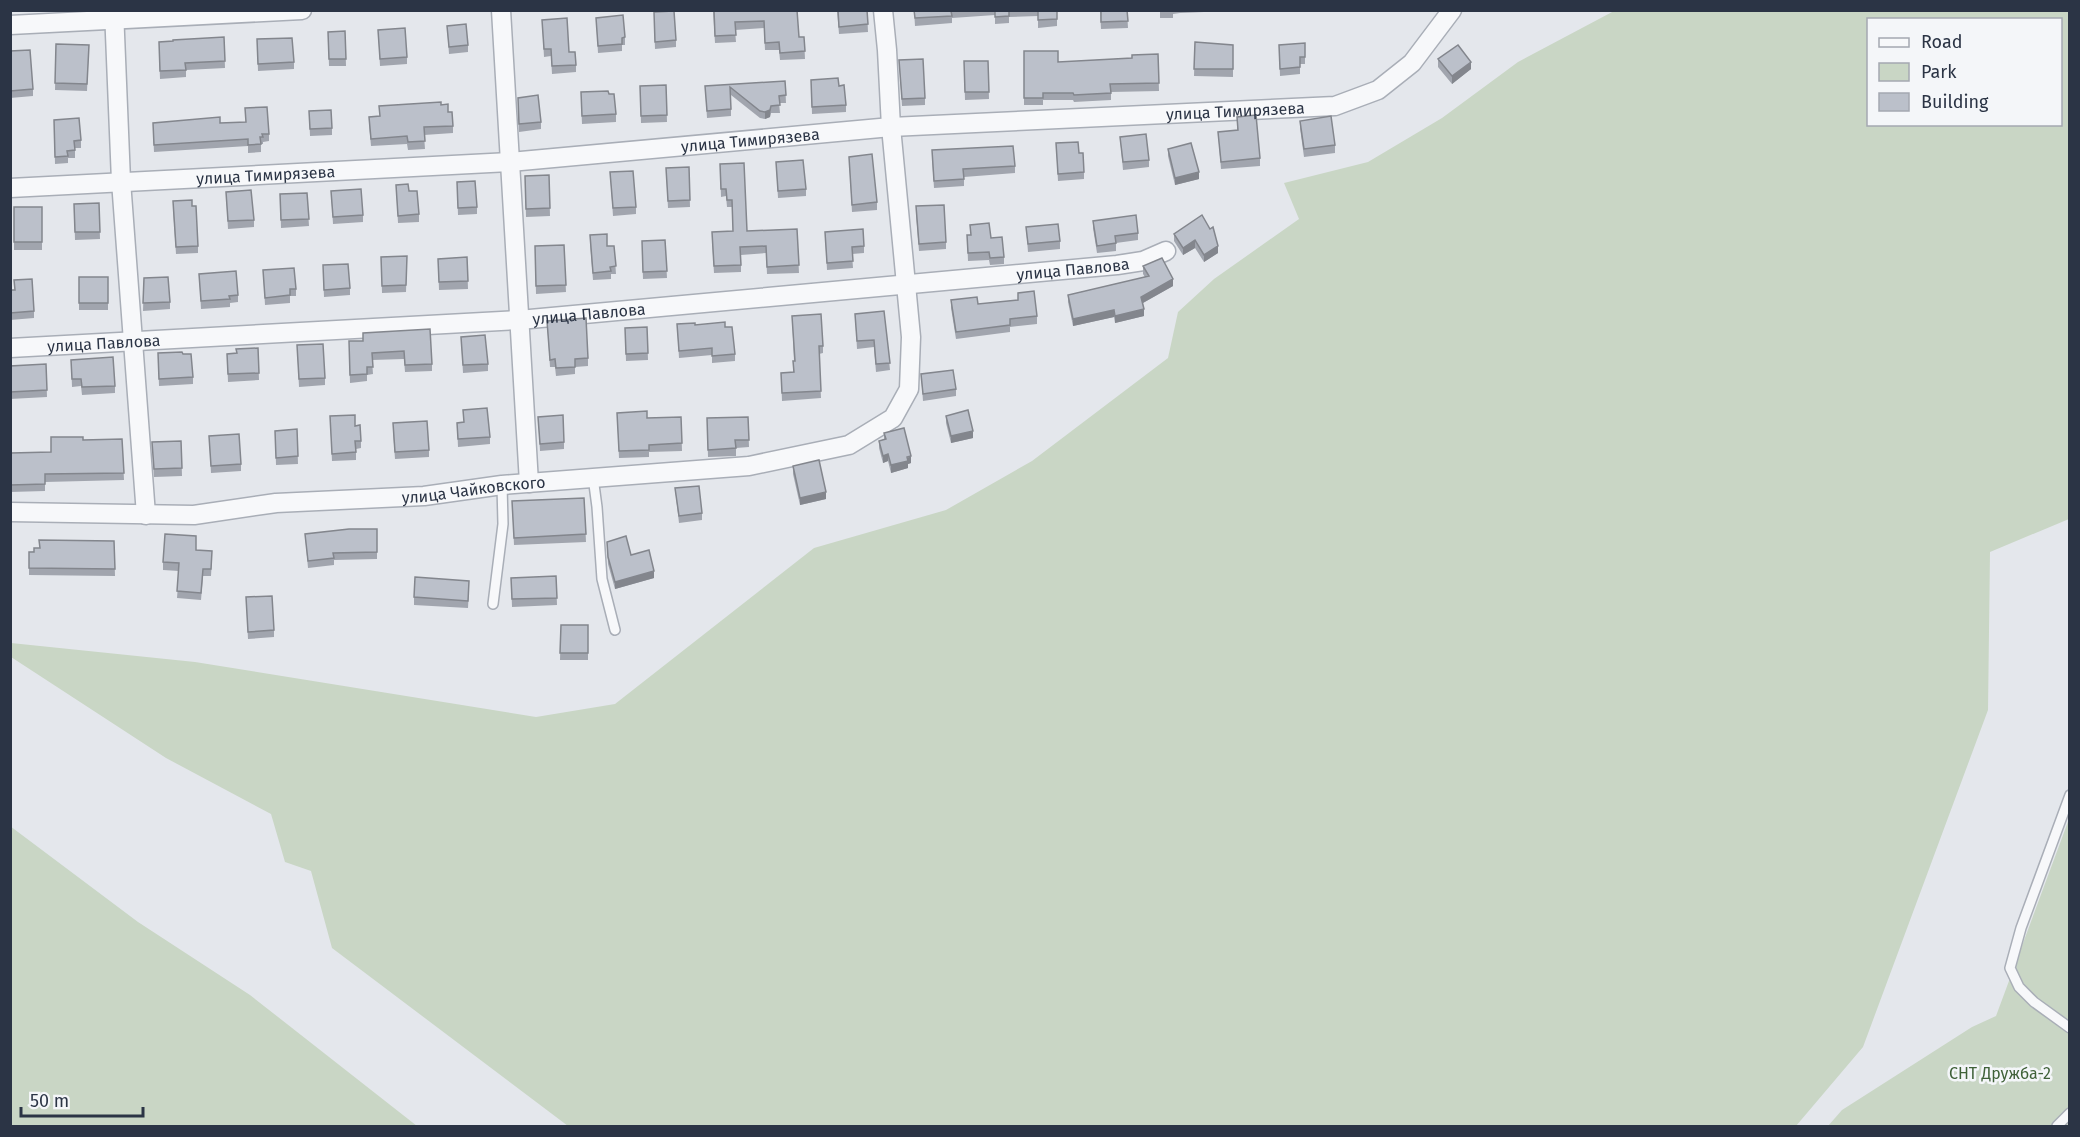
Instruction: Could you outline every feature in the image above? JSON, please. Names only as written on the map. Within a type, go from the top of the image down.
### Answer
[{"type":"street","points":[[10,25],[114,15],[302,10]]},
{"type":"street","points":[[501,10],[529,483]]},
{"type":"street","points":[[883,10],[905,284]]},
{"type":"street","name":"улица Тимирязева","points":[[10,188],[510,162],[891,127],[1335,106],[1378,90],[1412,63],[1452,10]]},
{"type":"street","points":[[114,15],[121,181],[146,515]]},
{"type":"street","name":"улица Павлова","points":[[10,348],[519,320],[1117,265],[1143,261],[1166,251]]},
{"type":"street","name":"улица Чайковского","points":[[10,512],[194,515],[276,503],[424,496],[502,485],[748,466],[849,446],[893,418],[909,389],[911,337],[905,284]]},
{"type":"lane","points":[[593,477],[602,579],[615,630]]},
{"type":"lane","points":[[493,604],[503,524],[502,485]]},
{"type":"lane","points":[[2070,795],[2021,928],[2010,968],[2019,987],[2034,1002],[2070,1028]]},
{"type":"lane","points":[[2057,1126],[2070,1113]]},
{"type":"green space","points":[[1614,11],[2069,11],[2069,519],[1990,552],[1988,710],[1863,1047],[1796,1126],[568,1126],[332,948],[311,871],[285,862],[271,814],[166,758],[11,657],[11,643],[195,662],[536,717],[615,704],[814,548],[946,510],[1032,461],[1168,358],[1178,312],[1214,279],[1299,219],[1284,183],[1368,162],[1442,118],[1518,62]]},
{"type":"green space","name":"СНТ Дружба-2","points":[[2069,819],[2069,1126],[1828,1126],[1842,1110],[1972,1027],[1996,1016]]},
{"type":"green space","points":[[10,826],[138,922],[250,995],[417,1126],[11,1126]]},
{"type":"building","points":[[714,10],[797,10],[799,37],[804,37],[805,51],[780,53],[779,42],[765,43],[764,21],[735,22],[736,35],[715,36]]},
{"type":"building","points":[[838,10],[867,10],[868,24],[839,27]]},
{"type":"building","points":[[914,10],[955,10],[951,11],[952,16],[915,18]]},
{"type":"building","points":[[995,10],[1009,10],[1009,16],[995,17]]},
{"type":"building","points":[[1038,10],[1057,10],[1057,19],[1038,20]]},
{"type":"building","points":[[1101,10],[1127,10],[1128,21],[1101,22]]},
{"type":"building","points":[[674,11],[676,40],[655,42],[654,12]]},
{"type":"building","points":[[623,15],[625,37],[622,38],[622,44],[598,46],[596,18]]},
{"type":"building","points":[[567,18],[569,52],[575,52],[576,65],[552,66],[551,49],[544,49],[542,20]]},
{"type":"building","points":[[466,24],[468,45],[449,47],[447,26]]},
{"type":"building","points":[[405,28],[407,57],[380,59],[378,30]]},
{"type":"building","points":[[345,31],[346,59],[329,59],[328,32]]},
{"type":"building","points":[[224,37],[225,61],[185,63],[186,70],[160,71],[159,42]]},
{"type":"building","points":[[292,38],[294,62],[258,64],[257,39]]},
{"type":"building","points":[[1195,42],[1233,45],[1233,69],[1194,69]]},
{"type":"building","points":[[1305,43],[1305,57],[1300,57],[1300,67],[1280,69],[1279,45]]},
{"type":"building","points":[[56,44],[89,45],[87,84],[55,83]]},
{"type":"building","points":[[1458,45],[1471,62],[1452,76],[1438,59]]},
{"type":"building","points":[[30,50],[33,89],[10,91],[10,51]]},
{"type":"building","points":[[1024,51],[1058,51],[1058,62],[1132,58],[1132,55],[1158,54],[1159,83],[1110,84],[1111,93],[1074,95],[1073,93],[1043,93],[1043,98],[1024,98]]},
{"type":"building","points":[[923,59],[925,98],[902,99],[899,60]]},
{"type":"building","points":[[964,61],[988,61],[989,92],[965,92]]},
{"type":"building","points":[[838,78],[839,86],[844,85],[846,105],[812,107],[811,80]]},
{"type":"building","points":[[785,81],[786,95],[779,96],[780,105],[771,106],[770,110],[765,112],[760,111],[730,87],[731,109],[707,111],[705,86]]},
{"type":"building","points":[[666,85],[667,115],[641,116],[640,86]]},
{"type":"building","points":[[608,91],[609,94],[614,94],[616,114],[582,116],[581,92]]},
{"type":"building","points":[[538,95],[541,122],[519,124],[518,98]]},
{"type":"building","points":[[441,102],[441,105],[448,104],[448,112],[452,112],[453,126],[424,127],[425,141],[408,142],[407,136],[371,139],[369,117],[380,116],[379,106]]},
{"type":"building","points":[[267,107],[269,134],[262,134],[261,144],[248,145],[248,139],[154,145],[153,123],[220,117],[220,123],[246,122],[245,108]]},
{"type":"building","points":[[331,110],[332,128],[310,129],[309,111]]},
{"type":"building","points":[[1256,115],[1260,158],[1221,162],[1218,132],[1238,130],[1237,117]]},
{"type":"building","points":[[1331,116],[1335,145],[1304,149],[1300,121]]},
{"type":"building","points":[[79,118],[81,140],[74,141],[75,150],[67,151],[68,156],[55,157],[54,120]]},
{"type":"building","points":[[1146,134],[1149,160],[1123,162],[1120,137]]},
{"type":"building","points":[[1078,142],[1079,153],[1083,153],[1084,172],[1058,174],[1056,143]]},
{"type":"building","points":[[1191,143],[1199,172],[1175,178],[1168,149]]},
{"type":"building","points":[[1013,146],[1015,166],[963,169],[964,179],[934,181],[932,150]]},
{"type":"building","points":[[872,154],[877,202],[852,205],[849,157]]},
{"type":"building","points":[[803,160],[806,189],[778,191],[776,162]]},
{"type":"building","points":[[744,163],[747,231],[797,229],[799,265],[767,267],[766,246],[740,247],[741,265],[714,266],[712,232],[733,231],[732,200],[727,200],[726,189],[721,189],[720,164]]},
{"type":"building","points":[[689,167],[690,200],[668,201],[666,168]]},
{"type":"building","points":[[633,171],[636,207],[613,208],[610,172]]},
{"type":"building","points":[[549,175],[550,208],[526,209],[525,176]]},
{"type":"building","points":[[475,181],[477,207],[458,208],[457,182]]},
{"type":"building","points":[[408,184],[409,191],[417,191],[419,214],[398,216],[396,185]]},
{"type":"building","points":[[361,189],[363,215],[333,217],[331,191]]},
{"type":"building","points":[[251,190],[254,220],[228,221],[226,192]]},
{"type":"building","points":[[307,193],[309,219],[281,220],[280,194]]},
{"type":"building","points":[[192,200],[192,206],[196,206],[198,246],[176,247],[173,201]]},
{"type":"building","points":[[99,203],[100,232],[75,232],[74,204]]},
{"type":"building","points":[[944,205],[946,242],[919,244],[916,206]]},
{"type":"building","points":[[14,207],[42,207],[42,242],[14,242]]},
{"type":"building","points":[[1136,215],[1138,233],[1115,236],[1116,243],[1097,246],[1093,221]]},
{"type":"building","points":[[1202,215],[1210,229],[1213,227],[1218,246],[1204,255],[1195,240],[1183,248],[1174,234]]},
{"type":"building","points":[[989,223],[991,238],[1002,237],[1004,257],[990,258],[989,252],[968,253],[967,235],[971,235],[970,225]]},
{"type":"building","points":[[1058,224],[1060,241],[1028,244],[1026,227]]},
{"type":"building","points":[[863,229],[864,246],[852,247],[853,261],[827,263],[825,232]]},
{"type":"building","points":[[607,234],[607,246],[614,246],[616,266],[610,267],[611,271],[593,273],[590,235]]},
{"type":"building","points":[[665,240],[667,271],[643,272],[642,241]]},
{"type":"building","points":[[564,245],[566,285],[536,286],[535,246]]},
{"type":"building","points":[[407,256],[406,285],[382,286],[381,257]]},
{"type":"building","points":[[467,257],[468,281],[439,282],[438,259]]},
{"type":"building","points":[[1162,258],[1173,279],[1141,297],[1144,309],[1115,316],[1114,310],[1073,319],[1068,295],[1149,276],[1143,266]]},
{"type":"building","points":[[348,264],[350,288],[324,290],[323,265]]},
{"type":"building","points":[[294,268],[296,289],[290,289],[290,295],[265,298],[263,270]]},
{"type":"building","points":[[236,271],[238,295],[229,296],[230,299],[201,301],[199,274]]},
{"type":"building","points":[[79,277],[108,277],[108,303],[79,303]]},
{"type":"building","points":[[168,277],[170,302],[143,303],[144,278]]},
{"type":"building","points":[[32,279],[34,311],[10,313],[10,290],[15,290],[14,280]]},
{"type":"building","points":[[1034,291],[1037,316],[1010,319],[1010,325],[956,332],[951,300],[977,297],[978,304],[1018,300],[1018,293]]},
{"type":"building","points":[[884,311],[890,363],[876,364],[874,340],[857,341],[855,314]]},
{"type":"building","points":[[821,314],[823,346],[819,346],[821,391],[782,393],[781,373],[794,372],[792,316]]},
{"type":"building","points":[[586,318],[588,358],[575,359],[575,367],[556,368],[555,359],[550,360],[547,321]]},
{"type":"building","points":[[725,322],[725,327],[732,327],[735,354],[712,356],[712,348],[679,351],[677,324]]},
{"type":"building","points":[[647,327],[648,353],[626,354],[625,328]]},
{"type":"building","points":[[430,329],[432,364],[405,365],[404,351],[372,353],[373,367],[367,367],[367,374],[350,375],[349,341],[363,341],[363,333]]},
{"type":"building","points":[[485,335],[488,364],[463,365],[461,337]]},
{"type":"building","points":[[323,344],[325,378],[299,379],[297,345]]},
{"type":"building","points":[[258,348],[259,373],[228,374],[227,354],[237,353],[236,349]]},
{"type":"building","points":[[158,353],[191,354],[193,377],[159,379]]},
{"type":"building","points":[[113,357],[115,386],[82,387],[81,379],[72,379],[71,360]]},
{"type":"building","points":[[46,364],[47,390],[10,392],[10,366]]},
{"type":"building","points":[[953,370],[956,389],[923,394],[921,374]]},
{"type":"building","points":[[487,408],[490,437],[458,439],[457,423],[464,422],[463,410]]},
{"type":"building","points":[[968,410],[973,431],[951,436],[946,416]]},
{"type":"building","points":[[647,411],[647,418],[681,417],[682,443],[649,445],[649,450],[619,451],[617,413]]},
{"type":"building","points":[[355,415],[355,426],[360,425],[361,441],[355,441],[356,452],[332,454],[330,416]]},
{"type":"building","points":[[563,415],[564,442],[540,444],[538,417]]},
{"type":"building","points":[[748,417],[749,440],[735,440],[736,448],[708,450],[707,418]]},
{"type":"building","points":[[427,421],[429,450],[395,452],[393,423]]},
{"type":"building","points":[[904,428],[911,456],[907,457],[908,461],[891,465],[888,454],[883,456],[879,441],[886,439],[884,433]]},
{"type":"building","points":[[297,429],[298,456],[276,458],[275,431]]},
{"type":"building","points":[[239,434],[241,464],[211,466],[209,436]]},
{"type":"building","points":[[51,437],[83,437],[83,440],[122,439],[124,473],[45,474],[45,484],[10,485],[11,453],[51,452]]},
{"type":"building","points":[[181,441],[182,468],[154,469],[152,442]]},
{"type":"building","points":[[819,460],[826,492],[800,498],[793,466]]},
{"type":"building","points":[[699,486],[702,513],[679,516],[675,488]]},
{"type":"building","points":[[584,498],[586,534],[514,538],[512,501]]},
{"type":"building","points":[[349,529],[377,529],[377,552],[333,553],[334,558],[308,561],[305,534]]},
{"type":"building","points":[[165,534],[196,536],[196,550],[212,551],[211,569],[203,569],[201,593],[177,591],[179,563],[163,562]]},
{"type":"building","points":[[626,536],[631,555],[649,550],[654,571],[615,582],[608,557],[607,542]]},
{"type":"building","points":[[39,540],[114,541],[115,569],[29,568],[29,552],[34,552],[34,548],[40,548]]},
{"type":"building","points":[[556,576],[557,598],[512,599],[511,578]]},
{"type":"building","points":[[415,577],[469,581],[468,601],[414,597]]},
{"type":"building","points":[[272,596],[274,630],[248,632],[246,597]]},
{"type":"building","points":[[561,625],[588,625],[588,653],[560,653]]}]
